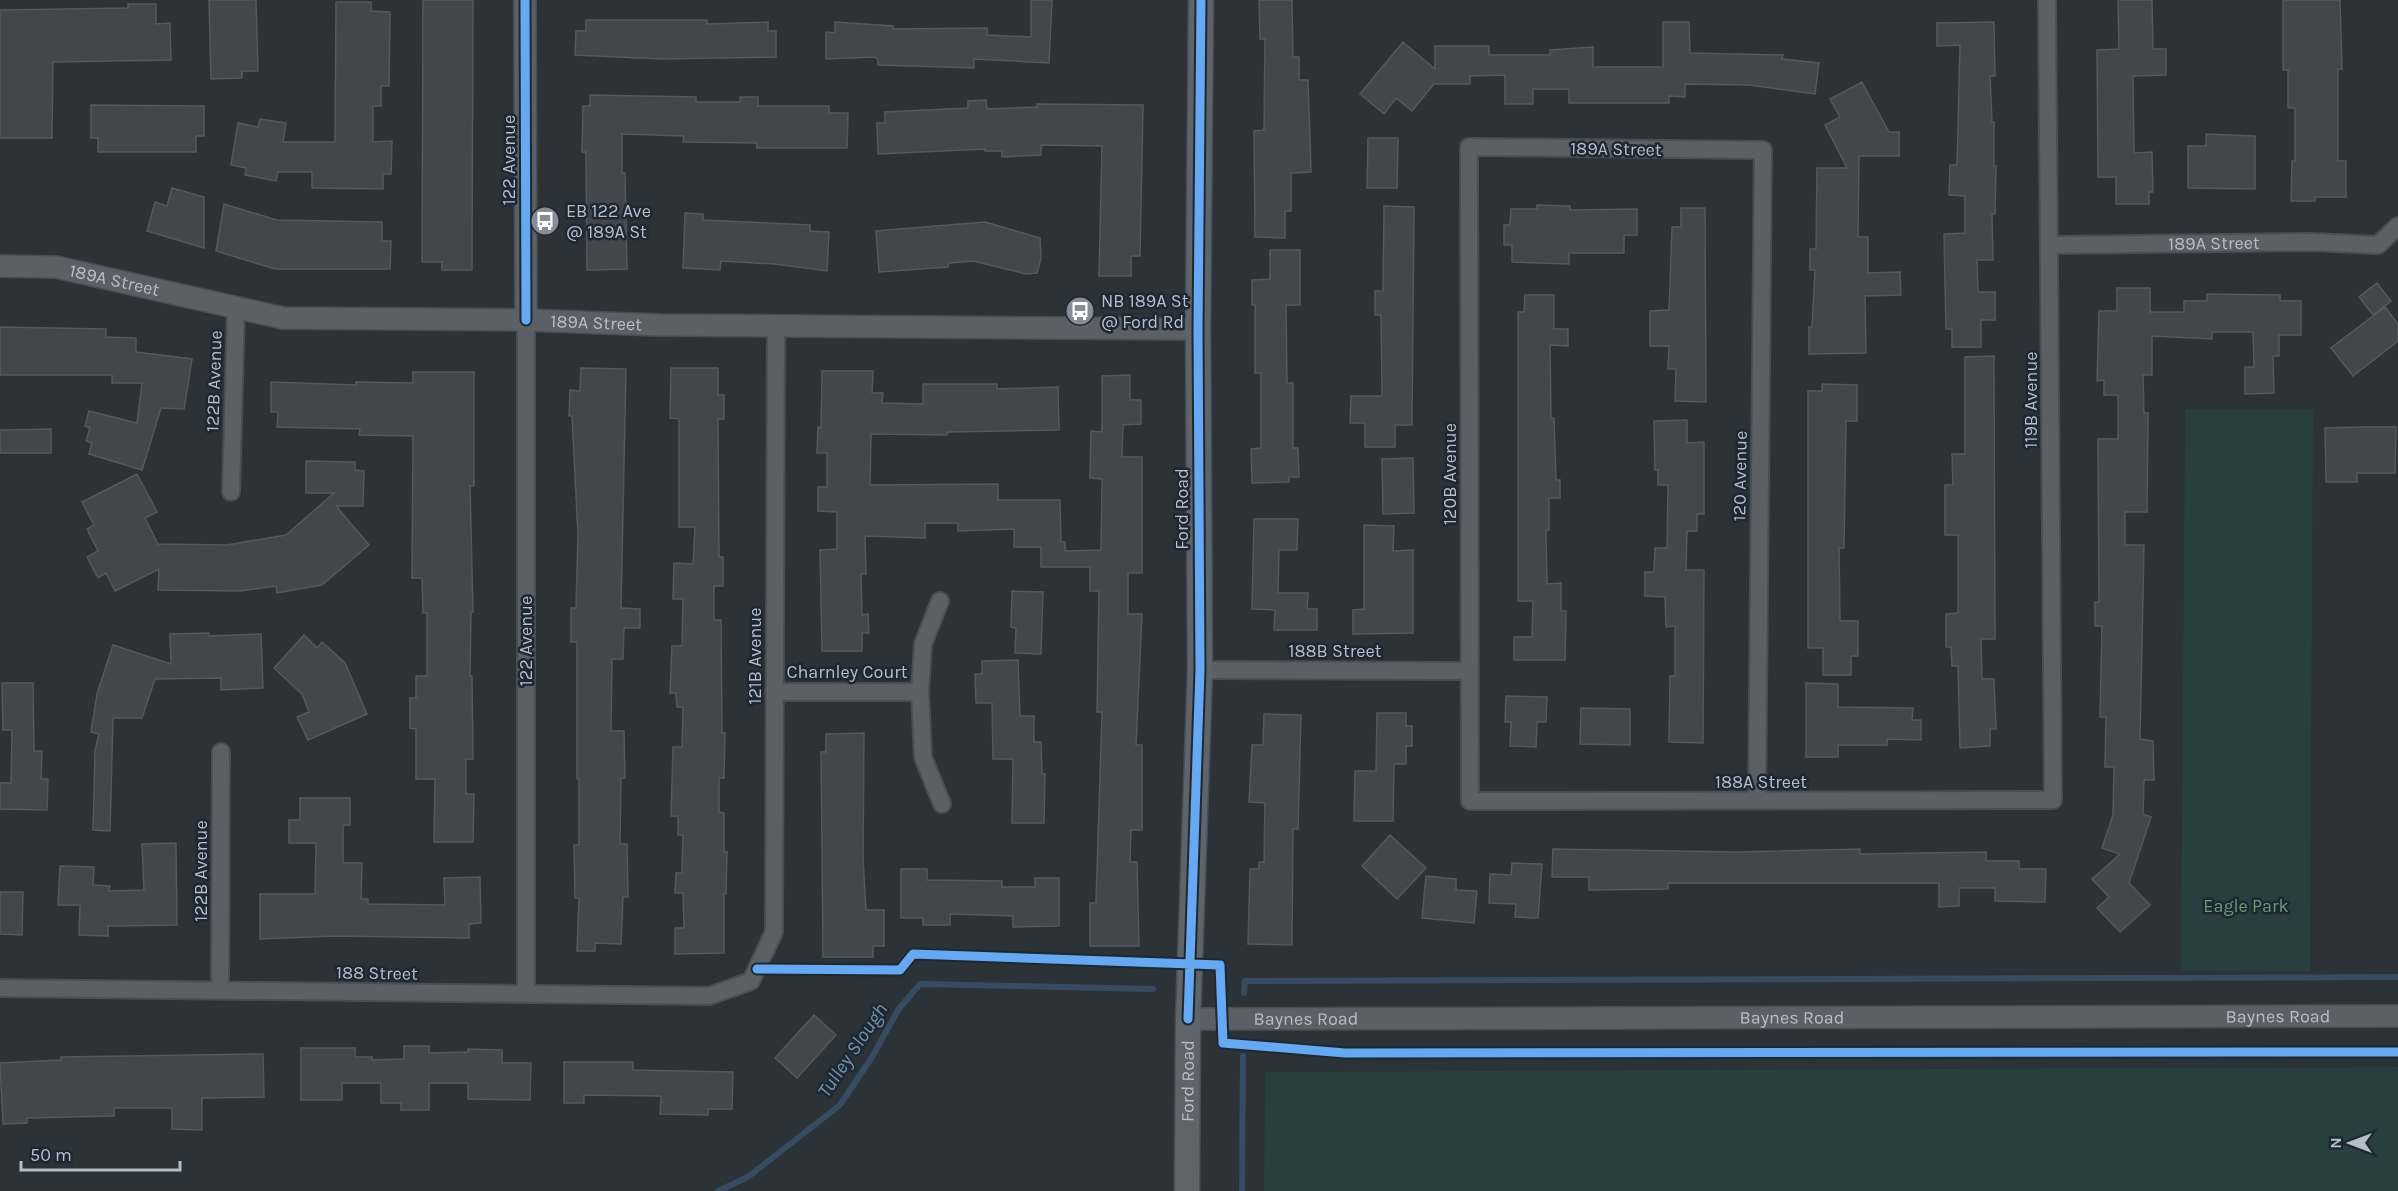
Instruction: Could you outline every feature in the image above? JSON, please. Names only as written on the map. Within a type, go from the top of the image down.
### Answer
[{"type":"main road","name":"Ford Road","points":[[1187,1191],[1188,1019],[1200,670],[1198,329],[1201,0]]},
{"type":"street","name":"122 Avenue","points":[[525,0],[526,994]]},
{"type":"street","name":"119B Avenue","points":[[2047,0],[2053,800]]},
{"type":"street","name":"189A Street","points":[[1469,147],[1763,150]]},
{"type":"street","name":"120B Avenue","points":[[1469,147],[1470,801]]},
{"type":"street","name":"120 Avenue","points":[[1756,801],[1763,150]]},
{"type":"street","name":"189A Street","points":[[2050,245],[2312,242],[2378,245],[2398,226]]},
{"type":"street","name":"189A Street","points":[[0,266],[56,267],[283,318],[526,320],[776,326],[1198,329]]},
{"type":"street","name":"122B Avenue","points":[[231,492],[236,308]]},
{"type":"street","name":"121B Avenue","points":[[751,981],[774,932],[776,326]]},
{"type":"street","name":"Charnley Court","points":[[940,601],[922,644],[920,692],[923,757],[942,804]]},
{"type":"street","name":"188B Street","points":[[1200,670],[1470,671]]},
{"type":"street","name":"Charnley Court","points":[[774,692],[920,692]]},
{"type":"street","name":"122B Avenue","points":[[220,990],[221,752]]},
{"type":"street","name":"188A Street","points":[[1470,801],[2053,800]]},
{"type":"street","name":"188 Street","points":[[0,988],[709,996],[751,981]]},
{"type":"street","name":"Baynes Road","points":[[1188,1019],[2398,1016]]},
{"type":"green space","name":"Eagle Park","points":[[2185,409],[2313,410],[2310,971],[2181,971]]},
{"type":"green space","points":[[2398,1067],[2398,1191],[1264,1191],[1265,1072]]},
{"type":"building","points":[[209,0],[256,0],[258,71],[242,71],[242,78],[211,79]]},
{"type":"building","points":[[423,0],[473,0],[472,270],[442,270],[442,262],[422,262]]},
{"type":"building","points":[[1031,0],[1052,0],[1049,63],[974,59],[974,68],[878,65],[878,59],[874,57],[826,59],[826,32],[835,33],[835,22],[893,26],[893,29],[987,28],[987,35],[1031,37]]},
{"type":"building","points":[[1259,0],[1292,0],[1293,57],[1299,57],[1299,80],[1308,80],[1311,172],[1291,173],[1291,211],[1285,211],[1285,238],[1255,237],[1254,131],[1264,130],[1265,39],[1260,39]]},
{"type":"building","points":[[2118,0],[2152,0],[2153,49],[2166,49],[2166,75],[2133,76],[2134,153],[2152,152],[2153,192],[2149,192],[2149,204],[2116,204],[2116,177],[2098,177],[2097,50],[2119,49]]},
{"type":"building","points":[[2283,0],[2340,0],[2342,69],[2338,69],[2338,161],[2346,161],[2346,197],[2315,197],[2315,201],[2291,201],[2292,161],[2295,161],[2295,108],[2288,108],[2288,70],[2283,70]]},
{"type":"building","points":[[336,2],[371,2],[371,11],[390,12],[389,86],[381,86],[381,106],[373,106],[373,142],[392,141],[391,174],[383,174],[383,189],[312,188],[312,172],[278,172],[276,181],[245,175],[246,168],[231,165],[238,123],[258,127],[260,119],[286,123],[283,142],[335,142]]},
{"type":"building","points":[[128,4],[156,4],[156,24],[170,23],[171,60],[53,62],[52,138],[0,138],[0,10],[128,8]]},
{"type":"building","points":[[586,20],[707,20],[707,24],[768,22],[768,31],[776,31],[776,57],[661,59],[575,55],[576,31],[586,31]]},
{"type":"building","points":[[1663,22],[1689,22],[1690,53],[1783,55],[1782,59],[1819,63],[1815,94],[1749,85],[1685,84],[1685,97],[1669,96],[1669,103],[1569,103],[1569,89],[1533,89],[1533,104],[1505,104],[1505,75],[1470,76],[1470,84],[1434,84],[1412,111],[1396,98],[1384,114],[1360,94],[1403,42],[1435,69],[1435,46],[1489,46],[1489,55],[1550,55],[1550,50],[1593,47],[1593,67],[1663,67]]},
{"type":"building","points":[[1994,22],[1995,76],[1990,76],[1992,122],[1994,122],[1994,166],[1996,166],[1995,214],[1992,214],[1993,260],[1977,260],[1978,292],[1995,292],[1995,320],[1981,320],[1981,347],[1952,347],[1952,329],[1946,329],[1944,234],[1965,233],[1965,196],[1949,195],[1950,165],[1957,165],[1960,45],[1937,46],[1937,23]]},
{"type":"building","points":[[1862,82],[1889,132],[1899,132],[1899,156],[1859,156],[1858,237],[1868,237],[1868,273],[1900,272],[1901,295],[1865,296],[1866,353],[1809,354],[1809,327],[1812,327],[1815,270],[1810,270],[1810,249],[1816,249],[1817,168],[1847,168],[1825,125],[1840,117],[1830,99]]},
{"type":"building","points":[[590,95],[696,97],[696,102],[740,102],[740,97],[758,97],[758,106],[829,106],[829,113],[848,113],[847,148],[757,148],[757,143],[683,142],[684,136],[622,134],[627,269],[587,270],[586,152],[582,152],[583,106],[590,106]]},
{"type":"building","points":[[986,100],[987,109],[1037,107],[1037,104],[1143,105],[1140,256],[1131,256],[1131,276],[1099,276],[1102,146],[1041,145],[1041,155],[1002,157],[1002,151],[985,151],[985,149],[878,154],[877,123],[885,123],[885,112],[968,108],[968,101]]},
{"type":"building","points":[[91,105],[204,106],[204,136],[196,136],[196,152],[98,152],[98,138],[91,138]]},
{"type":"building","points":[[2206,134],[2255,136],[2255,189],[2188,188],[2188,146],[2206,146]]},
{"type":"building","points":[[1368,138],[1398,138],[1397,188],[1367,188]]},
{"type":"building","points":[[172,188],[204,197],[204,248],[147,231],[155,202],[167,206]]},
{"type":"building","points":[[224,204],[277,220],[382,222],[382,241],[391,241],[390,269],[275,269],[216,251]]},
{"type":"building","points":[[1537,205],[1570,206],[1570,210],[1637,209],[1637,235],[1624,235],[1624,253],[1569,253],[1569,264],[1512,262],[1512,245],[1504,245],[1504,225],[1510,225],[1511,209],[1537,209]]},
{"type":"building","points":[[1384,206],[1414,207],[1412,425],[1395,425],[1395,447],[1365,447],[1365,423],[1350,423],[1351,396],[1382,396],[1381,315],[1375,315],[1375,291],[1383,291]]},
{"type":"building","points":[[1681,208],[1705,208],[1706,402],[1675,401],[1676,369],[1668,369],[1669,346],[1650,346],[1650,311],[1669,310],[1672,227],[1681,227]]},
{"type":"building","points":[[685,213],[703,214],[703,220],[810,225],[810,231],[829,232],[827,271],[775,264],[721,261],[720,270],[683,268]]},
{"type":"building","points":[[985,222],[1040,238],[1041,258],[1037,273],[1026,274],[973,261],[949,263],[948,267],[879,272],[876,231]]},
{"type":"building","points":[[1270,250],[1300,250],[1300,305],[1286,305],[1287,383],[1293,383],[1293,448],[1298,448],[1299,477],[1289,477],[1289,482],[1252,483],[1251,449],[1261,448],[1261,373],[1255,373],[1255,305],[1252,305],[1252,280],[1270,279]]},
{"type":"building","points":[[2377,283],[2391,301],[2373,315],[2359,297]]},
{"type":"building","points":[[2117,288],[2150,288],[2150,312],[2184,312],[2184,301],[2207,301],[2207,294],[2280,295],[2280,301],[2301,301],[2301,335],[2279,335],[2279,356],[2273,356],[2274,393],[2245,394],[2245,367],[2254,367],[2253,332],[2212,332],[2212,339],[2152,336],[2152,375],[2143,375],[2144,413],[2148,413],[2147,512],[2125,512],[2125,545],[2144,545],[2140,739],[2153,741],[2154,780],[2144,780],[2143,814],[2151,817],[2129,883],[2150,905],[2120,932],[2097,908],[2109,897],[2092,879],[2120,854],[2102,848],[2113,815],[2114,767],[2105,767],[2106,717],[2100,717],[2102,626],[2095,626],[2095,602],[2099,602],[2098,439],[2118,439],[2118,395],[2104,395],[2104,380],[2097,381],[2099,311],[2117,311]]},
{"type":"building","points":[[1525,295],[1554,295],[1554,329],[1568,329],[1568,346],[1550,345],[1551,418],[1554,418],[1556,480],[1560,480],[1560,498],[1549,498],[1549,530],[1546,530],[1547,584],[1561,583],[1561,611],[1566,611],[1565,660],[1514,660],[1514,637],[1532,637],[1533,601],[1518,601],[1518,312],[1524,312]]},
{"type":"building","points":[[2385,307],[2398,324],[2398,341],[2353,376],[2331,348]]},
{"type":"building","points":[[0,327],[106,329],[106,337],[136,338],[136,352],[192,359],[184,409],[161,408],[142,470],[89,454],[92,443],[86,441],[90,428],[85,426],[89,411],[137,423],[142,383],[112,383],[112,375],[0,375]]},
{"type":"building","points":[[1994,356],[1995,639],[1981,639],[1982,679],[1994,679],[1996,729],[1990,729],[1990,746],[1960,748],[1958,666],[1952,666],[1951,647],[1946,647],[1946,614],[1958,613],[1958,535],[1945,535],[1945,485],[1953,485],[1952,454],[1965,454],[1965,357]]},
{"type":"building","points":[[581,368],[626,369],[621,608],[640,609],[640,628],[624,628],[623,659],[612,659],[611,731],[624,731],[625,778],[621,778],[620,844],[627,844],[628,897],[623,897],[621,944],[595,943],[595,951],[577,951],[579,898],[575,898],[574,845],[579,845],[579,779],[577,779],[577,642],[571,642],[571,608],[576,608],[578,535],[572,416],[569,416],[570,390],[580,391]]},
{"type":"building","points":[[671,368],[718,368],[718,395],[724,395],[724,419],[718,419],[719,557],[723,557],[723,586],[714,586],[714,620],[721,620],[722,733],[725,733],[724,778],[719,778],[719,812],[724,813],[724,852],[727,852],[724,953],[675,954],[675,928],[684,928],[683,893],[675,893],[676,873],[682,873],[683,835],[678,835],[678,816],[671,816],[673,747],[682,747],[683,707],[677,707],[676,693],[670,693],[672,646],[682,646],[683,599],[673,599],[674,563],[693,564],[695,527],[679,527],[679,419],[670,418]]},
{"type":"building","points":[[822,371],[873,371],[872,393],[883,393],[882,403],[923,404],[923,384],[997,384],[997,389],[1058,387],[1059,430],[947,432],[947,435],[871,434],[870,485],[998,484],[998,500],[1060,500],[1061,542],[1065,542],[1065,551],[1101,550],[1102,479],[1090,478],[1091,431],[1102,432],[1102,376],[1130,375],[1130,400],[1141,400],[1141,424],[1123,425],[1122,457],[1142,457],[1142,573],[1128,573],[1128,614],[1142,614],[1136,745],[1142,745],[1142,830],[1131,830],[1130,862],[1137,862],[1139,946],[1090,946],[1090,903],[1096,903],[1102,712],[1097,712],[1099,591],[1090,591],[1090,567],[1041,567],[1041,547],[1014,547],[1014,529],[958,531],[958,523],[925,523],[925,538],[865,536],[866,574],[861,574],[862,615],[868,614],[869,633],[862,633],[862,651],[822,651],[820,550],[837,549],[837,512],[818,511],[818,487],[827,487],[827,453],[817,453],[818,427],[821,428]]},
{"type":"building","points":[[413,372],[474,372],[474,486],[470,486],[473,612],[471,612],[470,676],[472,676],[473,759],[466,759],[466,794],[474,794],[473,842],[434,842],[435,779],[416,779],[416,729],[410,728],[410,698],[416,698],[416,676],[427,676],[427,613],[423,613],[422,578],[412,578],[413,436],[359,435],[360,429],[277,427],[278,412],[271,412],[271,382],[356,385],[356,382],[413,383]]},
{"type":"building","points":[[1822,384],[1857,385],[1857,421],[1846,421],[1844,548],[1839,548],[1840,621],[1858,621],[1858,656],[1851,656],[1851,675],[1823,675],[1823,648],[1808,648],[1808,391],[1822,391]]},
{"type":"building","points":[[1687,420],[1687,443],[1704,442],[1704,514],[1697,514],[1697,531],[1687,531],[1686,570],[1704,570],[1703,743],[1669,742],[1670,676],[1675,676],[1675,626],[1666,627],[1665,597],[1645,596],[1645,572],[1654,572],[1655,548],[1667,548],[1668,485],[1658,485],[1658,470],[1655,470],[1654,421]]},
{"type":"building","points":[[2396,427],[2395,473],[2357,473],[2357,482],[2326,482],[2325,428]]},
{"type":"building","points":[[51,429],[51,453],[0,453],[0,430]]},
{"type":"building","points":[[1413,458],[1414,513],[1383,514],[1382,459]]},
{"type":"building","points":[[306,461],[355,462],[355,470],[364,471],[363,506],[336,506],[369,545],[322,585],[277,593],[276,586],[240,591],[158,590],[159,569],[115,591],[106,573],[98,578],[87,557],[98,551],[87,529],[94,525],[82,502],[137,474],[157,512],[145,518],[158,544],[227,545],[286,535],[334,493],[306,493]]},
{"type":"building","points":[[1254,519],[1298,519],[1297,550],[1279,550],[1278,593],[1308,593],[1307,609],[1317,609],[1317,630],[1274,630],[1275,610],[1252,609]]},
{"type":"building","points":[[1364,525],[1394,526],[1393,551],[1413,550],[1413,633],[1353,634],[1353,610],[1364,609]]},
{"type":"building","points":[[1012,591],[1043,592],[1041,654],[1015,653],[1016,628],[1011,627]]},
{"type":"building","points":[[209,633],[209,636],[261,634],[263,688],[221,690],[221,678],[155,679],[142,718],[113,718],[110,831],[93,830],[95,751],[99,734],[91,732],[97,694],[113,645],[171,664],[170,634]]},
{"type":"building","points":[[304,635],[317,648],[322,642],[345,663],[367,714],[308,740],[297,717],[309,712],[302,694],[274,668]]},
{"type":"building","points":[[1018,660],[1020,716],[1034,716],[1034,742],[1041,742],[1042,774],[1045,774],[1044,823],[1012,823],[1013,759],[993,759],[992,703],[976,703],[975,674],[982,674],[982,661]]},
{"type":"building","points":[[2,683],[33,683],[34,751],[42,751],[41,779],[48,779],[47,810],[0,809],[0,783],[11,783],[12,730],[3,730]]},
{"type":"building","points":[[1806,683],[1838,684],[1838,707],[1913,708],[1912,720],[1921,720],[1921,740],[1887,739],[1887,745],[1838,745],[1838,757],[1806,757]]},
{"type":"building","points":[[1506,696],[1547,697],[1546,722],[1537,722],[1536,747],[1510,746],[1511,722],[1505,722]]},
{"type":"building","points":[[1581,708],[1630,709],[1630,745],[1580,744]]},
{"type":"building","points":[[1377,713],[1406,713],[1406,726],[1412,726],[1412,746],[1406,746],[1406,764],[1394,764],[1393,821],[1354,821],[1355,771],[1376,771]]},
{"type":"building","points":[[1264,714],[1301,715],[1298,829],[1293,829],[1292,945],[1248,944],[1250,869],[1259,869],[1259,862],[1264,862],[1265,803],[1249,802],[1252,745],[1263,745]]},
{"type":"building","points":[[864,733],[863,859],[866,910],[884,910],[884,946],[873,946],[873,957],[823,957],[821,752],[826,752],[826,734]]},
{"type":"building","points":[[300,798],[350,798],[350,825],[343,825],[343,863],[362,863],[361,899],[368,899],[368,904],[445,905],[444,878],[480,877],[481,923],[469,924],[469,938],[334,936],[260,939],[260,894],[315,894],[316,843],[289,843],[289,820],[300,820]]},
{"type":"building","points":[[1390,835],[1426,868],[1397,899],[1362,866]]},
{"type":"building","points":[[176,843],[177,925],[108,926],[108,936],[79,935],[80,905],[58,905],[60,866],[94,867],[93,885],[110,886],[109,891],[144,890],[142,844]]},
{"type":"building","points":[[1553,849],[1738,852],[1860,849],[1860,854],[1986,852],[1986,861],[2019,861],[2019,869],[2046,869],[2045,902],[1995,901],[1995,888],[1959,888],[1959,906],[1939,907],[1939,883],[1668,883],[1668,889],[1589,890],[1589,877],[1552,877]]},
{"type":"building","points":[[1512,863],[1542,864],[1538,918],[1515,917],[1516,904],[1489,903],[1490,874],[1511,875]]},
{"type":"building","points":[[901,869],[927,869],[927,880],[1002,881],[1002,887],[1035,887],[1035,878],[1059,878],[1059,926],[1013,927],[1013,916],[950,914],[950,925],[923,925],[923,918],[901,918]]},
{"type":"building","points":[[1426,876],[1456,879],[1456,890],[1477,891],[1474,923],[1422,918]]},
{"type":"building","points":[[0,892],[23,892],[22,935],[0,934]]},
{"type":"building","points":[[814,1015],[836,1035],[797,1078],[775,1058]]},
{"type":"building","points":[[404,1046],[429,1046],[429,1053],[468,1052],[468,1049],[502,1050],[502,1063],[531,1063],[530,1100],[468,1099],[468,1083],[429,1083],[429,1110],[401,1110],[401,1103],[381,1103],[381,1083],[342,1083],[342,1100],[301,1100],[301,1048],[355,1048],[355,1057],[372,1057],[372,1060],[404,1059]]},
{"type":"building","points":[[263,1054],[264,1097],[202,1098],[202,1130],[172,1129],[172,1108],[114,1108],[114,1116],[27,1118],[27,1123],[3,1124],[0,1063],[61,1060],[61,1057]]},
{"type":"building","points":[[564,1062],[633,1062],[633,1070],[733,1072],[732,1109],[708,1109],[708,1115],[660,1114],[661,1096],[584,1095],[584,1103],[564,1103]]},
{"type":"waterway","points":[[1244,993],[1245,981],[2398,977]]},
{"type":"waterway","name":"Tulley Slough","points":[[718,1191],[748,1177],[840,1105],[872,1057],[898,1010],[920,984],[1153,989]]},
{"type":"waterway","points":[[1242,1191],[1243,1056]]},
{"type":"cycle path","points":[[525,0],[526,320]]},
{"type":"cycle path","points":[[1188,1019],[1200,670],[1198,329],[1201,0]]},
{"type":"cycle path","points":[[757,969],[900,970],[913,954],[1220,965],[1223,1043],[1345,1053],[2398,1052]]},
{"type":"place","name":"EB 122 Ave @ 189A St","points":[[545,221]]},
{"type":"place","name":"NB 189A St @ Ford Rd","points":[[1080,311]]}]
